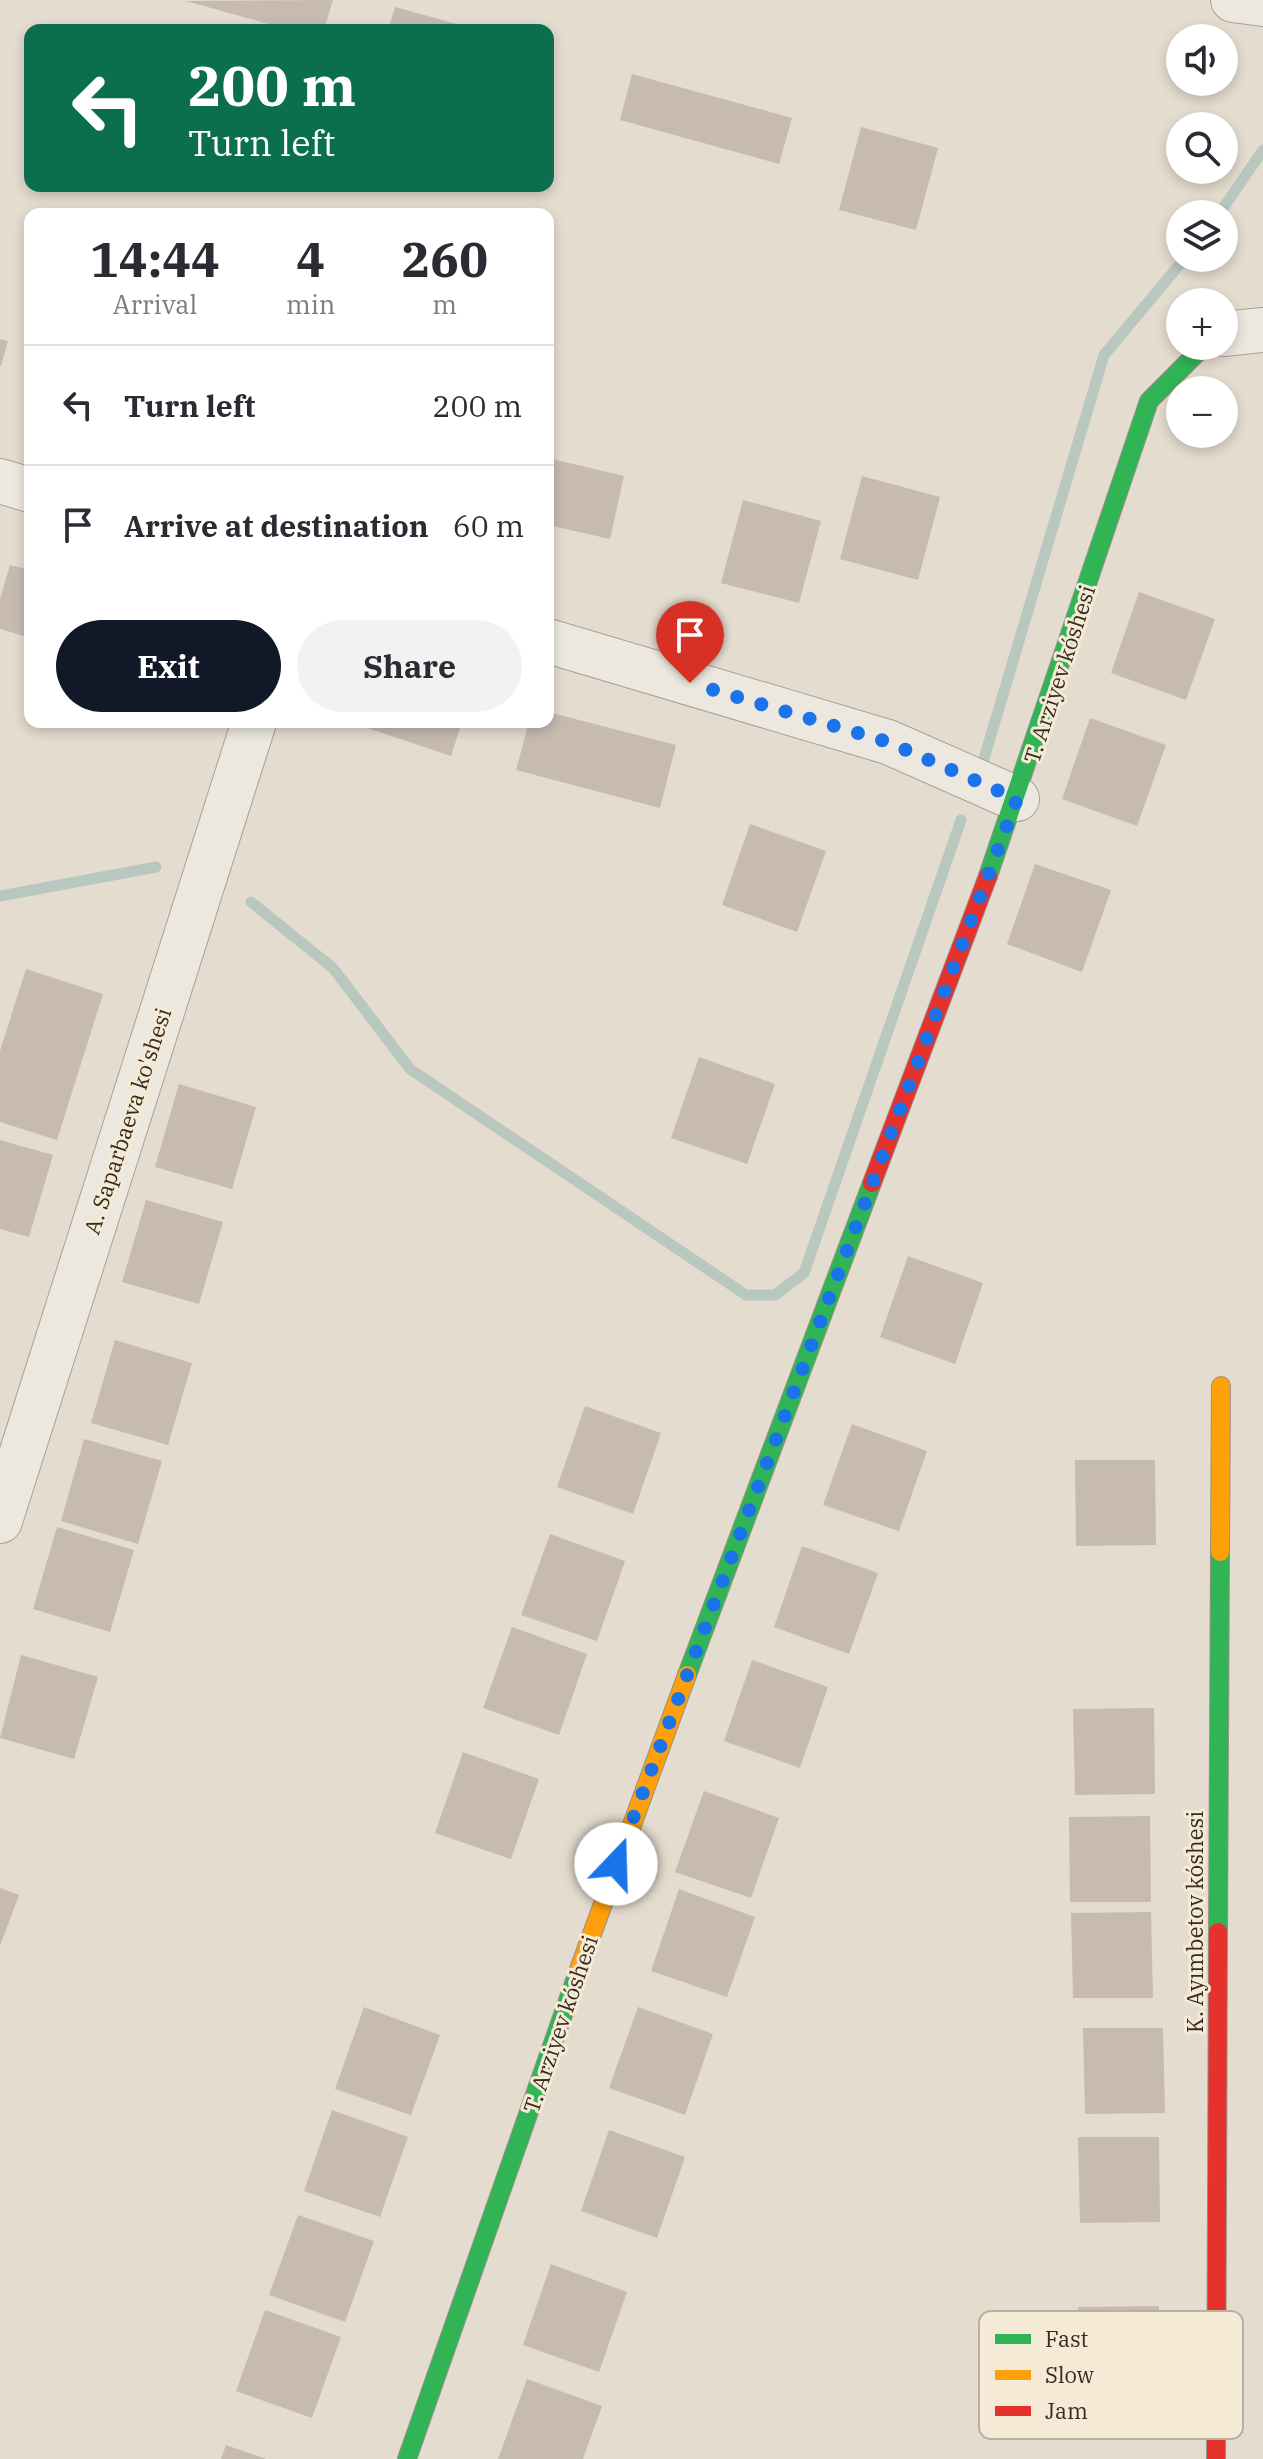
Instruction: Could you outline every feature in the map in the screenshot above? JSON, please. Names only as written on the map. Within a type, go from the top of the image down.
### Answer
[{"type":"street","points":[[1233,0],[1263,4]]},
{"type":"street","points":[[1238,333],[1263,330]]},
{"type":"street","name":"T. Arziyev kóshesi","points":[[407,2459],[605,1894],[1017,799],[1149,401],[1190,360]]},
{"type":"street","points":[[0,481],[24,488]]},
{"type":"street","points":[[554,643],[888,742],[1017,799]]},
{"type":"street","name":"A. Saparbaeva ko'shesi","points":[[0,1521],[252,728]]},
{"type":"street","name":"K. Ayımbetov kóshesi","points":[[1217,2311],[1221,1386]]},
{"type":"street","name":"K. Ayımbetov kóshesi","points":[[1216,2439],[1216,2459]]},
{"type":"building","points":[[333,0],[326,24],[268,24],[186,1]]},
{"type":"building","points":[[395,7],[457,24],[390,24]]},
{"type":"building","points":[[632,74],[792,118],[779,164],[620,120]]},
{"type":"building","points":[[861,127],[938,148],[916,230],[839,210]]},
{"type":"building","points":[[0,339],[8,341],[1,366],[0,366]]},
{"type":"building","points":[[554,459],[624,476],[610,539],[554,526]]},
{"type":"building","points":[[862,476],[940,497],[918,580],[840,559]]},
{"type":"building","points":[[743,500],[821,521],[799,603],[721,583]]},
{"type":"building","points":[[10,565],[24,568],[24,636],[0,629],[0,599]]},
{"type":"building","points":[[1139,592],[1215,619],[1186,700],[1111,673]]},
{"type":"building","points":[[554,714],[676,745],[660,808],[516,770],[527,728],[554,728]]},
{"type":"building","points":[[1090,718],[1166,745],[1137,826],[1062,799]]},
{"type":"building","points":[[367,728],[460,728],[451,756]]},
{"type":"building","points":[[750,824],[826,851],[797,932],[722,905]]},
{"type":"building","points":[[1035,864],[1111,890],[1082,972],[1007,944]]},
{"type":"building","points":[[26,969],[103,994],[57,1140],[0,1122],[0,1051]]},
{"type":"building","points":[[699,1057],[775,1084],[747,1164],[671,1138]]},
{"type":"building","points":[[179,1084],[256,1107],[232,1189],[155,1167]]},
{"type":"building","points":[[0,1140],[53,1155],[29,1237],[0,1229]]},
{"type":"building","points":[[146,1200],[223,1222],[199,1304],[122,1282]]},
{"type":"building","points":[[908,1256],[983,1283],[955,1364],[880,1337]]},
{"type":"building","points":[[115,1340],[192,1363],[168,1445],[91,1423]]},
{"type":"building","points":[[585,1406],[661,1433],[633,1514],[557,1487]]},
{"type":"building","points":[[852,1424],[927,1451],[899,1531],[823,1505]]},
{"type":"building","points":[[84,1439],[162,1461],[138,1544],[61,1521]]},
{"type":"building","points":[[1075,1460],[1155,1460],[1156,1545],[1076,1546]]},
{"type":"building","points":[[57,1527],[134,1550],[110,1632],[33,1609]]},
{"type":"building","points":[[550,1534],[625,1561],[597,1641],[521,1615]]},
{"type":"building","points":[[802,1546],[878,1573],[849,1654],[774,1627]]},
{"type":"building","points":[[512,1627],[587,1654],[559,1735],[483,1708]]},
{"type":"building","points":[[21,1655],[98,1677],[74,1759],[0,1738]]},
{"type":"building","points":[[752,1660],[828,1687],[800,1768],[724,1741]]},
{"type":"building","points":[[1154,1708],[1155,1794],[1075,1795],[1073,1709]]},
{"type":"building","points":[[463,1752],[539,1779],[511,1859],[435,1833]]},
{"type":"building","points":[[704,1791],[779,1818],[751,1898],[675,1872]]},
{"type":"building","points":[[1150,1816],[1151,1902],[1070,1902],[1069,1817]]},
{"type":"building","points":[[0,1888],[19,1895],[0,1946]]},
{"type":"building","points":[[679,1889],[755,1917],[727,1997],[651,1971]]},
{"type":"building","points":[[1151,1912],[1153,1998],[1073,1998],[1071,1913]]},
{"type":"building","points":[[364,2007],[440,2035],[411,2115],[335,2089]]},
{"type":"building","points":[[638,2007],[713,2034],[685,2115],[609,2088]]},
{"type":"building","points":[[1083,2028],[1163,2028],[1165,2113],[1085,2114]]},
{"type":"building","points":[[332,2110],[408,2137],[380,2217],[304,2191]]},
{"type":"building","points":[[609,2130],[685,2157],[657,2238],[581,2211]]},
{"type":"building","points":[[1078,2137],[1159,2137],[1160,2222],[1080,2223]]},
{"type":"building","points":[[298,2215],[374,2241],[345,2322],[269,2295]]},
{"type":"building","points":[[551,2264],[627,2292],[599,2372],[523,2345]]},
{"type":"building","points":[[1159,2306],[1159,2311],[1078,2311],[1078,2307]]},
{"type":"building","points":[[265,2310],[341,2337],[312,2418],[236,2391]]},
{"type":"building","points":[[527,2379],[602,2406],[583,2459],[498,2459]]},
{"type":"building","points":[[226,2445],[266,2459],[221,2459]]},
{"type":"waterway","points":[[1229,200],[1263,150]]},
{"type":"waterway","points":[[983,762],[1104,355],[1173,272]]},
{"type":"waterway","points":[[251,902],[333,968],[410,1069],[746,1295],[775,1295],[804,1273],[961,820]]},
{"type":"waterway","points":[[0,896],[156,867]]},
{"type":"traffic: fast","points":[[988,876],[1149,401],[1190,360]]},
{"type":"traffic: fast","points":[[687,1675],[872,1183]]},
{"type":"traffic: fast","points":[[1218,1932],[1220,1552]]},
{"type":"traffic: fast","points":[[407,2459],[578,1972]]},
{"type":"traffic: slow","points":[[1220,1552],[1221,1386]]},
{"type":"traffic: slow","points":[[578,1972],[687,1675]]},
{"type":"traffic: jam","points":[[872,1183],[988,876]]},
{"type":"traffic: jam","points":[[1217,2311],[1218,1932]]},
{"type":"traffic: jam","points":[[1216,2439],[1216,2459]]},
{"type":"route","points":[[616,1864],[1017,799],[888,742],[690,683]]}]
